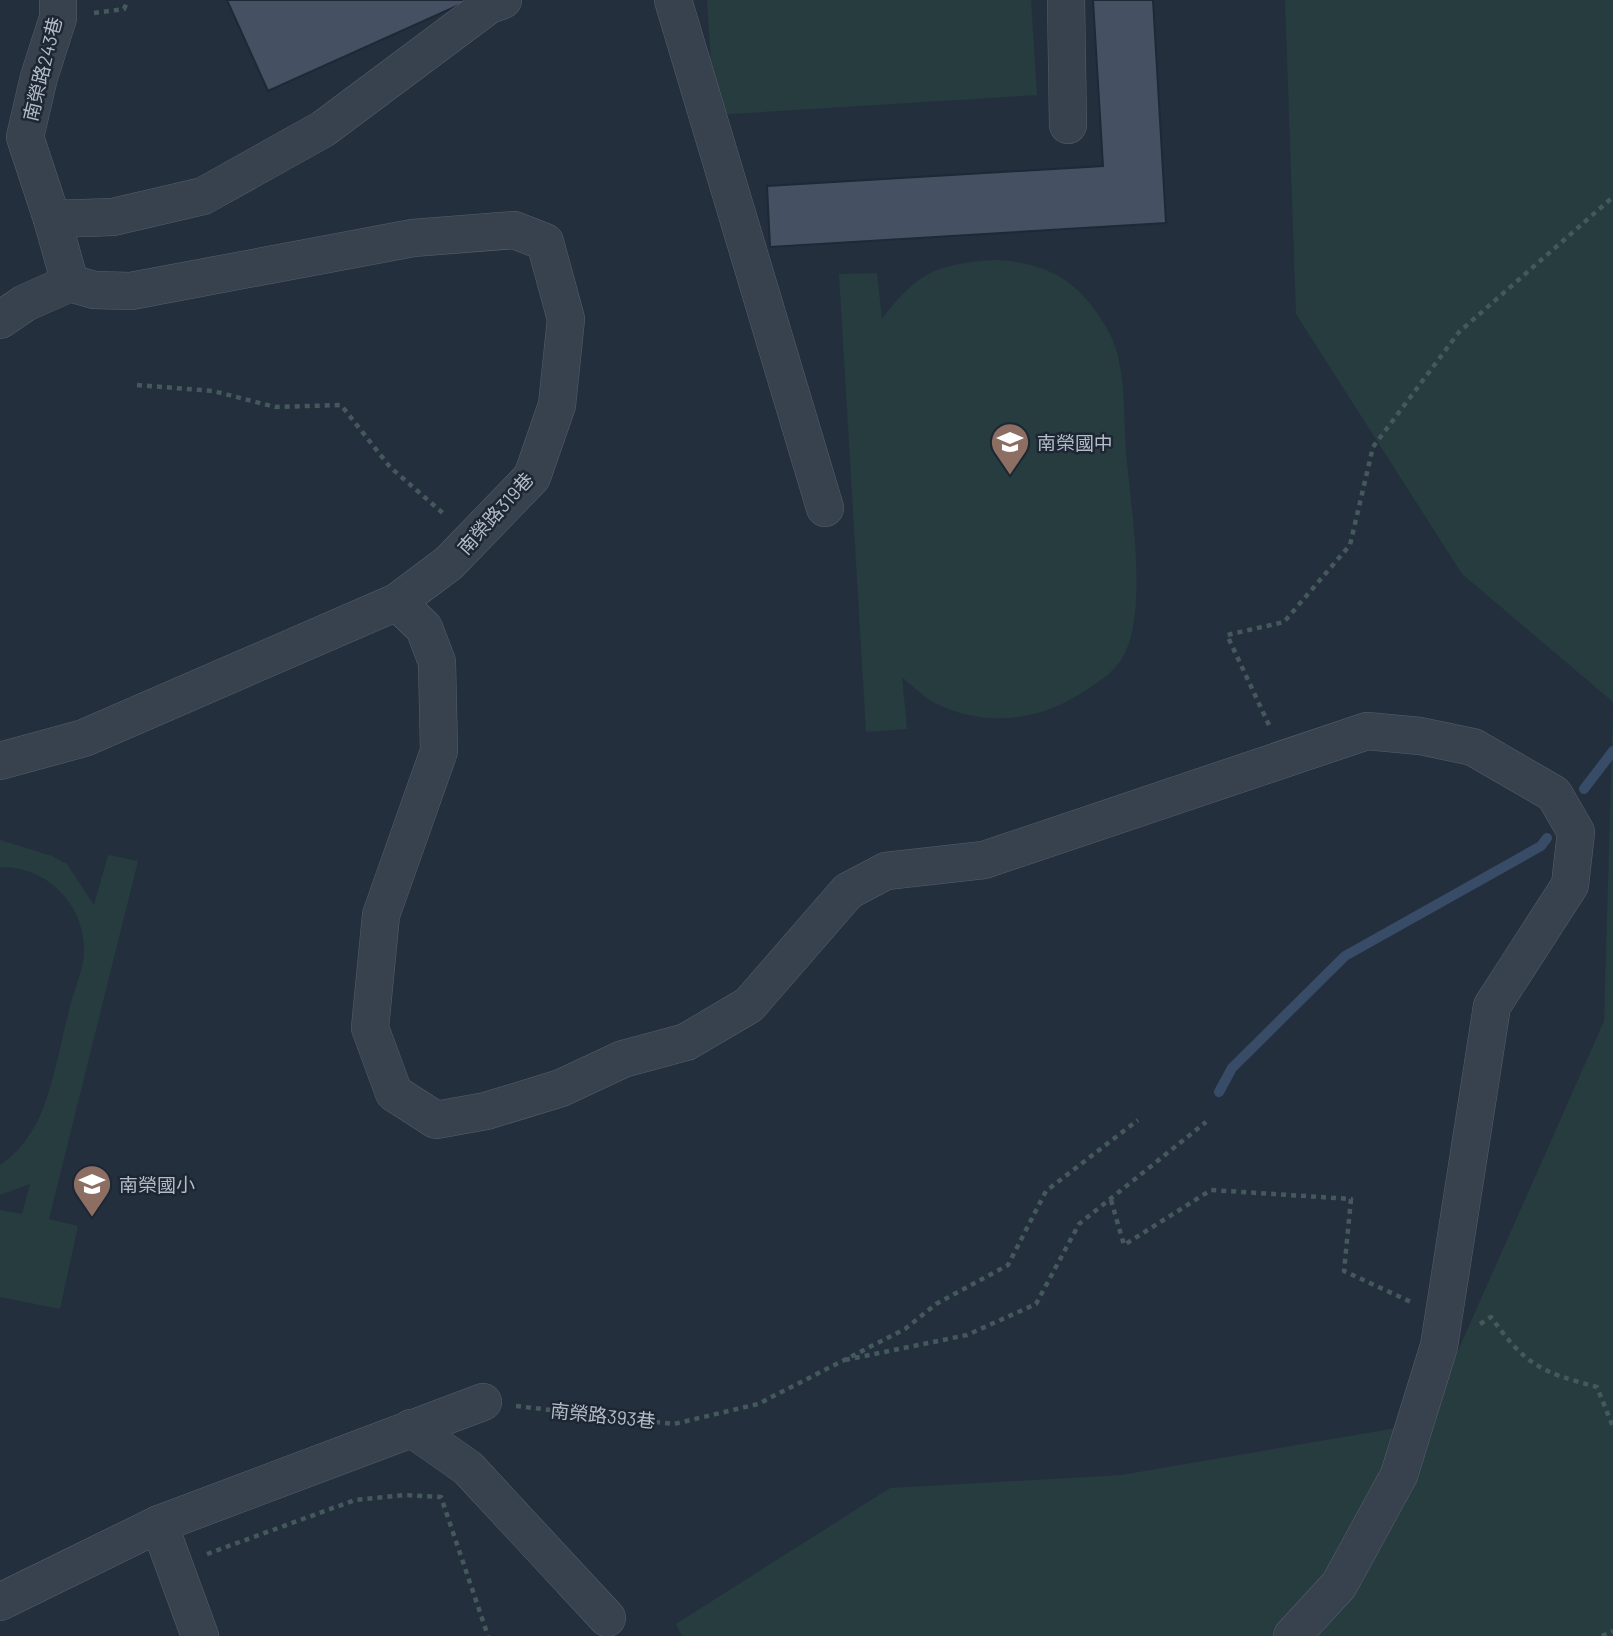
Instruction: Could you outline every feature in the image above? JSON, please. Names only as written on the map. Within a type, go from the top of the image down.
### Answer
[{"type":"lane","name":"南榮路243巷","points":[[58,0],[58,18],[39,76],[26,136],[70,283]]},
{"type":"lane","points":[[52,219],[113,217],[203,195],[323,129],[489,5],[503,0]]},
{"type":"lane","points":[[673,0],[825,508]]},
{"type":"lane","points":[[1066,0],[1068,125]]},
{"type":"lane","name":"南榮路319巷","points":[[0,761],[85,738],[397,602],[449,564],[533,477],[557,405],[566,319],[545,242],[514,230],[413,238],[131,291],[94,290],[70,283]]},
{"type":"lane","points":[[0,320],[25,303],[70,283]]},
{"type":"lane","points":[[397,602],[424,628],[438,662],[439,751],[381,915],[370,1028],[394,1093],[436,1119],[486,1111],[536,1096],[561,1088],[623,1059],[686,1042],[749,1005],[848,891],[887,871],[984,860],[1367,731],[1420,736],[1473,747],[1553,794],[1576,832],[1570,885],[1492,1006],[1439,1346],[1399,1475],[1339,1585],[1292,1636]]},
{"type":"lane","points":[[0,1602],[159,1524],[483,1402]]},
{"type":"lane","points":[[411,1428],[468,1468],[607,1618]]},
{"type":"lane","points":[[159,1524],[200,1636]]},
{"type":"path","points":[[1284,758],[1227,635],[1284,622],[1350,545],[1373,447],[1459,332],[1613,197]]},
{"type":"path","points":[[137,386],[213,391],[275,407],[341,405],[390,467],[472,539]]},
{"type":"path","name":"南榮路393巷","points":[[483,1402],[674,1423],[758,1404],[905,1329],[936,1304],[1008,1265],[1046,1191],[1138,1120]]},
{"type":"path","points":[[838,1361],[967,1335],[1037,1304],[1079,1224],[1206,1122]]},
{"type":"path","points":[[1111,1200],[1124,1245],[1211,1190],[1351,1199],[1344,1271],[1433,1312],[1446,1293]]},
{"type":"path","points":[[1439,1346],[1491,1317],[1515,1351],[1546,1373],[1597,1387],[1613,1427]]},
{"type":"path","points":[[175,1566],[355,1500],[405,1495],[441,1497],[488,1636]]},
{"type":"path","points":[[1602,1636],[1613,1631]]},
{"type":"green space","points":[[707,0],[1031,0],[1037,95],[714,115]]},
{"type":"green space","points":[[1285,0],[1613,0],[1613,702],[1462,574],[1296,314]]},
{"type":"green space","points":[[994,260],[1029,264],[1058,275],[1082,294],[1093,307],[1115,346],[1122,383],[1136,558],[1135,616],[1130,641],[1113,670],[1080,694],[1046,711],[1009,718],[972,716],[953,711],[922,694],[902,677],[907,729],[866,732],[839,274],[877,273],[882,319],[906,291],[929,274],[957,264]]},
{"type":"green space","points":[[1613,708],[1613,1636],[682,1636],[676,1624],[890,1488],[1121,1475],[1426,1423],[1604,1021]]},
{"type":"green space","points":[[0,840],[52,856],[67,864],[94,905],[108,855],[138,861],[49,1219],[78,1226],[60,1309],[0,1297],[0,1210],[22,1214],[30,1184],[0,1195],[0,1165],[28,1137],[45,1103],[83,964],[83,934],[78,918],[60,891],[33,873],[0,867]]},
{"type":"building","points":[[227,0],[470,0],[268,91]]},
{"type":"building","points":[[1093,0],[1153,0],[1166,223],[770,247],[767,186],[1103,166]]},
{"type":"waterway","points":[[1584,789],[1613,751]]},
{"type":"waterway","points":[[1219,1092],[1232,1068],[1345,956],[1541,846],[1547,838]]},
{"type":"place","name":"南榮國中","points":[[1010,476]]},
{"type":"place","name":"南榮國小","points":[[92,1218]]}]
